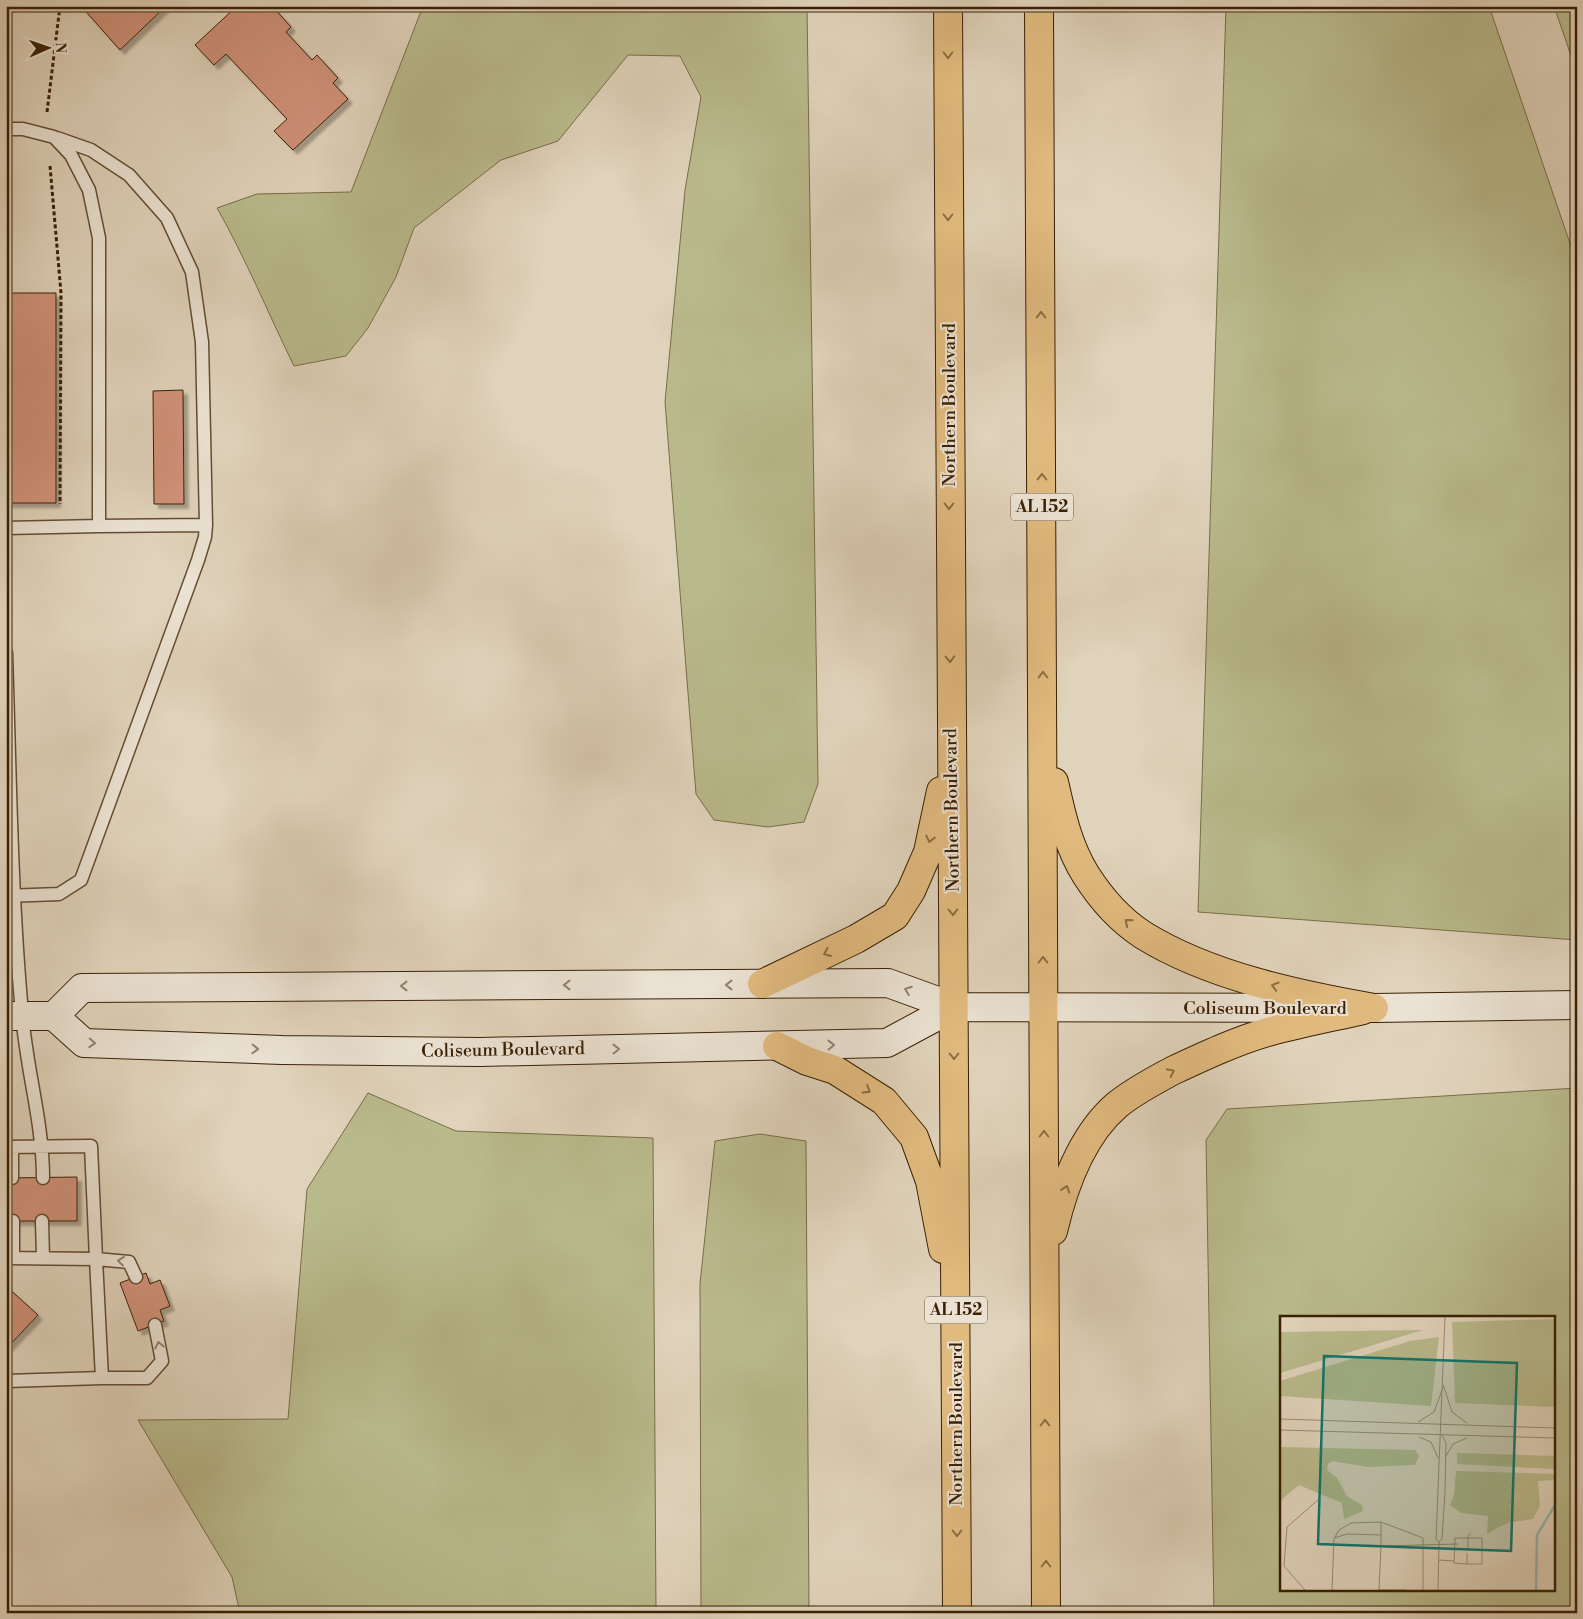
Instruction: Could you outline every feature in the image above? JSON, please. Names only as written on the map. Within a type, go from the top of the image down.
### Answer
[{"type":"highway","name":"Northern Boulevard","points":[[948,6],[957,1613]]},
{"type":"highway","name":"AL 152","points":[[1039,6],[1046,1613]]},
{"type":"highway","points":[[1043,707],[1052,772],[1060,811],[1073,849],[1085,874],[1101,896],[1119,915],[1142,934],[1190,959],[1304,994],[1374,1008]]},
{"type":"highway","points":[[762,984],[856,939],[895,916],[911,891],[928,852],[951,740]]},
{"type":"highway","points":[[1044,1270],[1066,1186],[1094,1132],[1117,1105],[1147,1084],[1216,1050],[1270,1031],[1374,1008]]},
{"type":"highway","points":[[777,1046],[807,1061],[835,1070],[884,1101],[914,1137],[930,1181],[956,1311]]},
{"type":"main road","name":"Coliseum Boulevard","points":[[954,1007],[887,1044],[480,1052],[282,1050],[84,1043],[54,1016],[82,988],[888,983],[954,1007],[1374,1008],[1577,1005]]},
{"type":"main road","points":[[14,1015],[54,1016]]},
{"type":"lane","points":[[6,129],[23,129],[91,150],[129,175],[167,218],[192,272],[202,342],[206,525],[205,537],[198,560],[81,880],[59,894],[10,896]]},
{"type":"lane","points":[[50,136],[71,155],[89,190],[99,238],[99,526]]},
{"type":"lane","points":[[6,528],[206,525]]},
{"type":"lane","points":[[6,653],[14,1015],[43,1146],[43,1178]]},
{"type":"lane","points":[[12,1178],[9,1147],[91,1146],[102,1378]]},
{"type":"lane","points":[[13,1221],[10,1258],[96,1259],[129,1262],[136,1277]]},
{"type":"lane","points":[[42,1221],[43,1258]]},
{"type":"lane","points":[[6,1381],[147,1378],[162,1361],[155,1325]]},
{"type":"path","points":[[60,6],[47,110],[61,292],[60,526]]},
{"type":"green space","points":[[423,6],[807,6],[818,784],[804,822],[768,827],[714,820],[696,794],[665,402],[685,190],[701,97],[680,56],[628,55],[558,141],[501,160],[414,228],[396,277],[368,328],[346,356],[294,366],[228,227],[217,208],[257,194],[351,192]]},
{"type":"green space","points":[[1226,6],[1489,6],[1577,264],[1577,940],[1198,912]]},
{"type":"green space","points":[[1554,6],[1577,6],[1577,73]]},
{"type":"green space","points":[[1577,1088],[1577,1613],[1214,1613],[1206,1140],[1227,1109]]},
{"type":"green space","points":[[368,1093],[456,1131],[653,1138],[656,1613],[240,1613],[232,1577],[138,1420],[288,1419],[307,1189]]},
{"type":"green space","points":[[760,1134],[806,1141],[809,1613],[701,1613],[700,1284],[715,1141]]},
{"type":"building","points":[[81,6],[166,6],[120,50]]},
{"type":"building","points":[[237,6],[261,6],[265,10],[272,6],[291,27],[286,32],[312,60],[317,55],[338,78],[333,83],[348,99],[293,150],[274,131],[287,119],[226,54],[214,65],[195,45]]},
{"type":"building","points":[[6,293],[56,293],[56,503],[6,503]]},
{"type":"building","points":[[183,390],[184,504],[154,504],[153,391]]},
{"type":"building","points":[[77,1177],[77,1221],[6,1221],[6,1178]]},
{"type":"building","points":[[146,1273],[150,1284],[160,1280],[170,1306],[160,1310],[164,1321],[138,1331],[120,1283]]},
{"type":"building","points":[[6,1286],[38,1315],[6,1349]]}]
